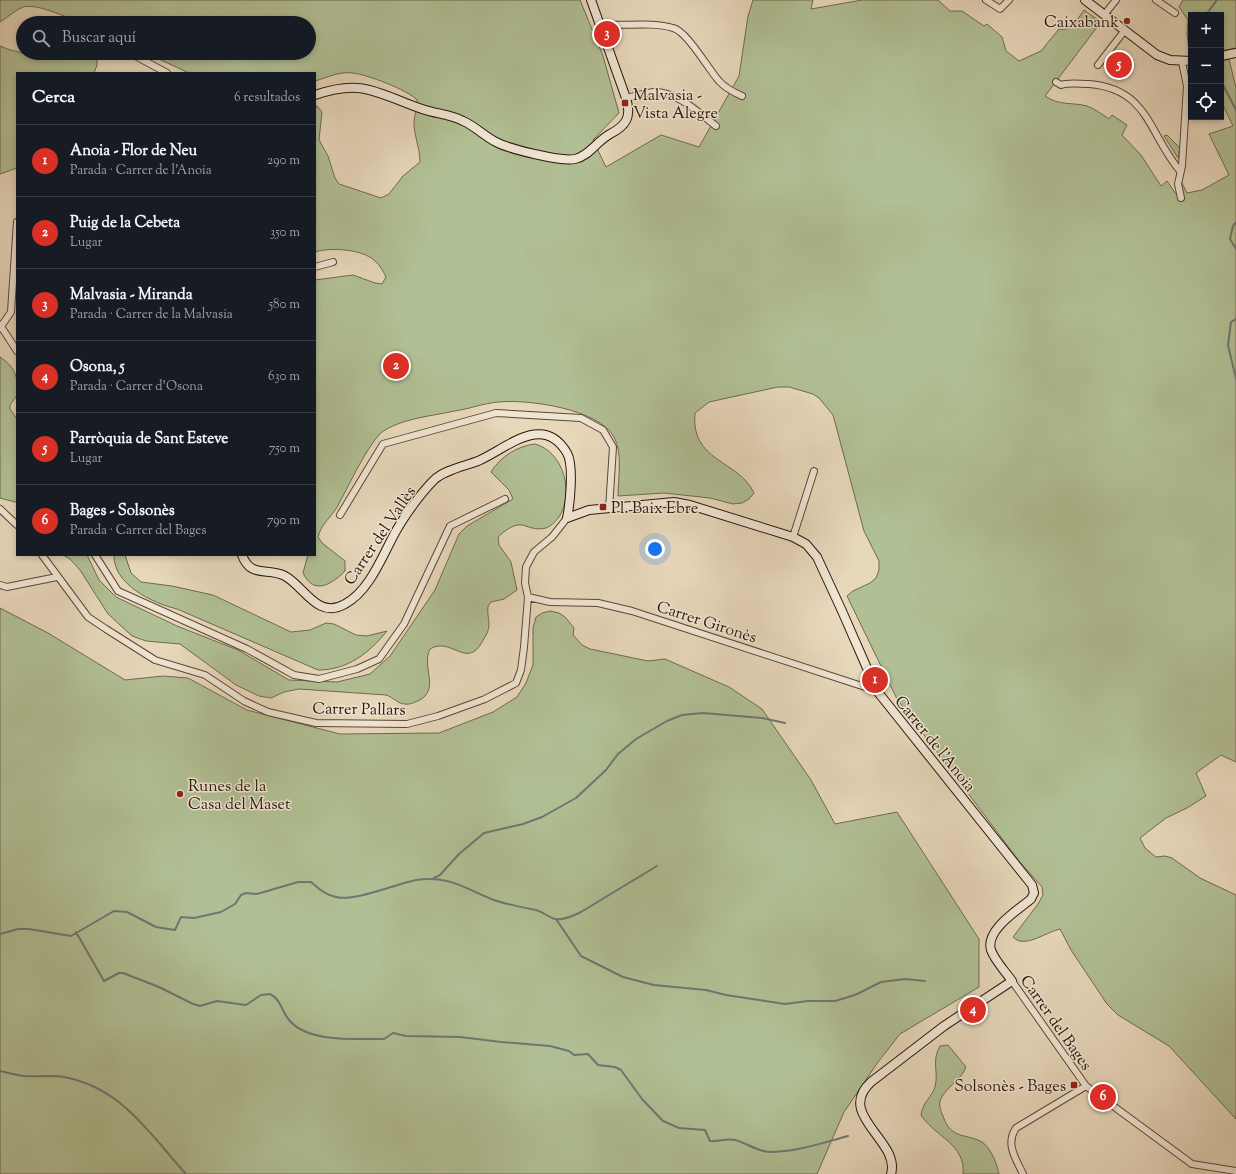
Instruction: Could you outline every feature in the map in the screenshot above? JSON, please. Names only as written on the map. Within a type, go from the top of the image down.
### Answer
[{"type":"street","points":[[316,94],[339,88],[368,89],[387,94],[425,110],[454,117],[504,145],[557,157],[573,159],[584,155],[604,138],[622,126],[629,114],[626,98],[591,0]]},
{"type":"street","points":[[986,0],[1000,9],[1008,0]]},
{"type":"street","points":[[1085,0],[1157,55],[1166,59],[1182,62],[1188,61]]},
{"type":"street","points":[[1104,15],[1116,0]]},
{"type":"street","points":[[1156,0],[1175,13]]},
{"type":"street","points":[[600,24],[663,26],[677,29],[717,80],[742,96]]},
{"type":"street","points":[[1098,65],[1125,30]]},
{"type":"street","points":[[143,60],[165,72]]},
{"type":"street","points":[[1180,198],[1178,184],[1186,86],[1182,62]]},
{"type":"street","points":[[1056,82],[1061,85],[1066,83],[1099,85],[1116,90],[1143,110],[1180,171]]},
{"type":"street","points":[[626,98],[653,92],[670,95],[686,104],[716,126]]},
{"type":"street","points":[[16,237],[11,312],[1,326],[16,349]]},
{"type":"street","points":[[316,267],[333,262]]},
{"type":"street","points":[[340,515],[383,444],[496,413],[581,418],[603,430],[613,447],[609,509]]},
{"type":"street","name":"Carrer del Vallès","points":[[243,556],[254,570],[286,576],[308,597],[321,606],[333,608],[344,605],[355,596],[370,579],[400,525],[434,480],[443,474],[487,457],[517,438],[530,434],[553,438],[568,454],[570,461],[570,498],[567,518]]},
{"type":"street","points":[[793,537],[814,471]]},
{"type":"street","points":[[570,498],[577,505],[589,510]]},
{"type":"street","points":[[95,556],[118,590],[247,649],[294,675],[319,679],[357,669],[378,659],[404,624],[450,526],[505,499]]},
{"type":"street","name":"Carrer de l'Anoia","points":[[567,518],[589,510],[668,502],[680,503],[793,537],[806,544],[817,558],[842,611],[874,686],[884,702],[1030,881],[1034,891]]},
{"type":"street","points":[[0,509],[16,525]]},
{"type":"street","name":"Carrer Pallars","points":[[43,556],[57,577],[88,616],[155,660],[205,676],[244,701],[262,709],[304,721],[337,724],[407,724],[438,716],[485,699],[516,683],[521,670],[528,597],[525,583],[526,566],[534,552],[552,537],[567,518]]},
{"type":"street","points":[[0,585],[7,587],[57,577]]},
{"type":"street","name":"Carrer Gironès","points":[[528,597],[550,602],[598,603],[632,611],[868,687],[874,686]]},
{"type":"street","name":"Carrer del Bages","points":[[1034,891],[1031,899],[998,928],[991,939],[993,953],[1086,1086],[1192,1164],[1236,1170]]},
{"type":"street","points":[[892,1174],[893,1164],[891,1156],[862,1113],[860,1102],[863,1091],[871,1082],[944,1026],[1012,981]]},
{"type":"street","points":[[1023,1174],[1014,1156],[1011,1144],[1014,1131],[1018,1126],[1086,1086]]},
{"type":"green space","points":[[0,0],[580,0],[603,56],[619,113],[593,140],[606,167],[661,135],[699,147],[739,76],[748,16],[753,0],[813,0],[811,9],[862,0],[938,0],[950,11],[962,11],[984,26],[987,24],[1002,37],[1006,51],[1019,61],[1041,51],[1059,29],[1067,29],[1071,27],[1084,10],[1101,22],[1045,96],[1060,103],[1087,106],[1109,119],[1112,115],[1127,125],[1122,135],[1141,155],[1161,186],[1167,181],[1176,194],[1181,181],[1187,193],[1202,190],[1229,175],[1209,134],[1233,126],[1224,107],[1224,60],[1229,59],[1236,88],[1236,762],[1221,755],[1196,773],[1206,796],[1187,808],[1166,818],[1140,838],[1145,848],[1156,857],[1165,856],[1172,858],[1200,878],[1236,895],[1236,1119],[1169,1046],[1118,1015],[1107,1004],[1071,950],[1060,929],[1028,941],[1018,940],[1013,937],[1038,904],[1043,895],[1042,887],[1019,861],[897,699],[847,596],[876,578],[879,570],[879,561],[864,531],[833,415],[819,398],[813,394],[789,387],[778,387],[709,402],[695,413],[695,429],[700,442],[717,459],[738,473],[747,482],[754,493],[749,499],[742,503],[733,504],[710,498],[664,493],[618,496],[619,458],[617,443],[614,437],[606,427],[594,419],[562,408],[527,402],[499,402],[401,423],[385,430],[372,443],[336,509],[319,533],[318,537],[322,543],[345,561],[345,571],[334,580],[323,586],[312,584],[307,580],[303,573],[308,556],[316,556],[316,280],[353,275],[382,284],[386,277],[377,263],[370,257],[363,254],[337,249],[316,252],[316,106],[322,112],[319,140],[328,156],[335,178],[339,184],[381,198],[389,194],[403,176],[420,162],[414,123],[417,100],[396,87],[358,74],[343,73],[316,81],[316,72],[187,72],[161,60],[316,60],[316,16],[64,16],[42,8],[26,6],[18,9],[0,22]]},
{"type":"green space","points":[[1183,0],[1236,0],[1236,48],[1224,50],[1224,12],[1188,12],[1188,20],[1179,7]]},
{"type":"green space","points":[[1188,20],[1188,42],[1187,34]]},
{"type":"green space","points":[[0,46],[16,51],[16,60],[97,60],[94,72],[16,72],[16,168],[0,174]]},
{"type":"green space","points":[[1167,135],[1180,148],[1178,158],[1164,136]]},
{"type":"green space","points":[[0,357],[9,364],[16,378],[16,396],[10,405],[10,409],[16,418],[16,502],[0,498]]},
{"type":"green space","points":[[535,444],[547,450],[556,459],[566,484],[566,498],[562,510],[556,521],[546,528],[539,529],[524,525],[513,526],[498,537],[499,545],[511,562],[517,590],[504,599],[491,602],[488,606],[488,629],[476,650],[470,653],[464,653],[445,646],[438,646],[430,649],[427,663],[430,683],[429,690],[420,700],[411,704],[402,704],[386,695],[299,689],[284,692],[271,698],[259,696],[236,685],[180,644],[146,641],[132,636],[108,614],[80,570],[70,559],[65,556],[87,556],[99,580],[116,597],[177,626],[238,650],[289,680],[337,682],[370,674],[390,656],[435,590],[459,534],[467,526],[513,499],[509,490],[491,472],[504,457],[528,445]]},
{"type":"green space","points":[[114,556],[125,556],[131,573],[141,582],[172,586],[213,595],[291,632],[310,630],[326,623],[334,624],[356,635],[367,636],[387,631],[373,646],[357,659],[339,667],[318,670],[146,597],[127,583],[120,575],[115,565]]},
{"type":"green space","points":[[0,608],[48,633],[125,680],[163,676],[188,678],[247,710],[340,734],[439,733],[493,712],[517,697],[526,683],[533,665],[533,628],[536,617],[542,613],[550,611],[559,613],[565,617],[574,628],[573,635],[582,645],[590,649],[648,661],[665,659],[729,687],[762,709],[811,780],[835,824],[897,812],[979,939],[979,987],[900,1034],[878,1062],[844,1112],[817,1174],[0,1174]]},
{"type":"green space","points":[[948,1045],[966,1067],[964,1072],[945,1092],[940,1101],[940,1107],[946,1124],[950,1129],[960,1135],[982,1142],[993,1156],[999,1174],[963,1174],[963,1164],[960,1155],[921,1115],[924,1106],[935,1087],[937,1052],[940,1046]]},
{"type":"waterway","points":[[1208,12],[1217,0]]},
{"type":"waterway","points":[[1223,84],[1236,110]]},
{"type":"waterway","points":[[1236,222],[1233,226],[1230,239],[1236,249]]},
{"type":"waterway","points":[[1236,319],[1231,322],[1228,345],[1236,379]]},
{"type":"waterway","points":[[434,878],[440,875],[459,854],[484,833],[523,824],[542,817],[576,798],[606,770],[618,754],[636,739],[667,721],[682,715],[703,713],[762,718],[785,723]]},
{"type":"waterway","points":[[0,934],[18,929],[29,929],[71,936],[114,911],[127,912],[156,927],[175,930],[181,917],[194,918],[221,912],[235,904],[241,895],[246,893],[257,894],[298,882],[311,882],[329,895],[344,898],[364,895],[416,880],[438,879],[457,884],[499,902],[536,910],[552,918],[562,919],[581,912],[657,866]]},
{"type":"waterway","points":[[556,919],[581,956],[623,977],[654,985],[706,990],[726,995],[785,1004],[808,1001],[835,1001],[855,995],[881,982],[905,979],[925,981]]},
{"type":"waterway","points":[[76,932],[104,981],[119,973],[123,973],[159,987],[200,1006],[217,1001],[246,1005],[261,995],[270,994],[277,999],[287,1018],[298,1028],[308,1033],[332,1038],[384,1039],[393,1033],[406,1036],[460,1037],[550,1046],[569,1051],[574,1055],[588,1054],[598,1065],[615,1067],[621,1070],[642,1099],[663,1121],[679,1128],[705,1130],[710,1141],[729,1139],[744,1143],[760,1150],[779,1152],[799,1149],[848,1136]]},
{"type":"waterway","points":[[0,1071],[24,1076],[64,1077],[84,1083],[102,1091],[133,1114],[186,1174]]},
{"type":"place","name":"Caixabank","points":[[1127,21]]},
{"type":"place","name":"Malvasia - Miranda","points":[[607,34]]},
{"type":"place","name":"Parròquia de Sant Esteve","points":[[1119,65]]},
{"type":"place","name":"Malvasia - Vista Alegre","points":[[625,103]]},
{"type":"place","name":"Puig de la Cebeta","points":[[396,366]]},
{"type":"place","name":"Pl. Baix Ebre","points":[[603,507]]},
{"type":"place","name":"Anoia - Flor de Neu","points":[[875,680]]},
{"type":"place","name":"Runes de la Casa del Maset","points":[[180,794]]},
{"type":"place","name":"Osona, 5","points":[[973,1010]]},
{"type":"place","name":"Solsonès - Bages","points":[[1074,1085]]},
{"type":"place","name":"Bages - Solsonès","points":[[1103,1097]]}]
